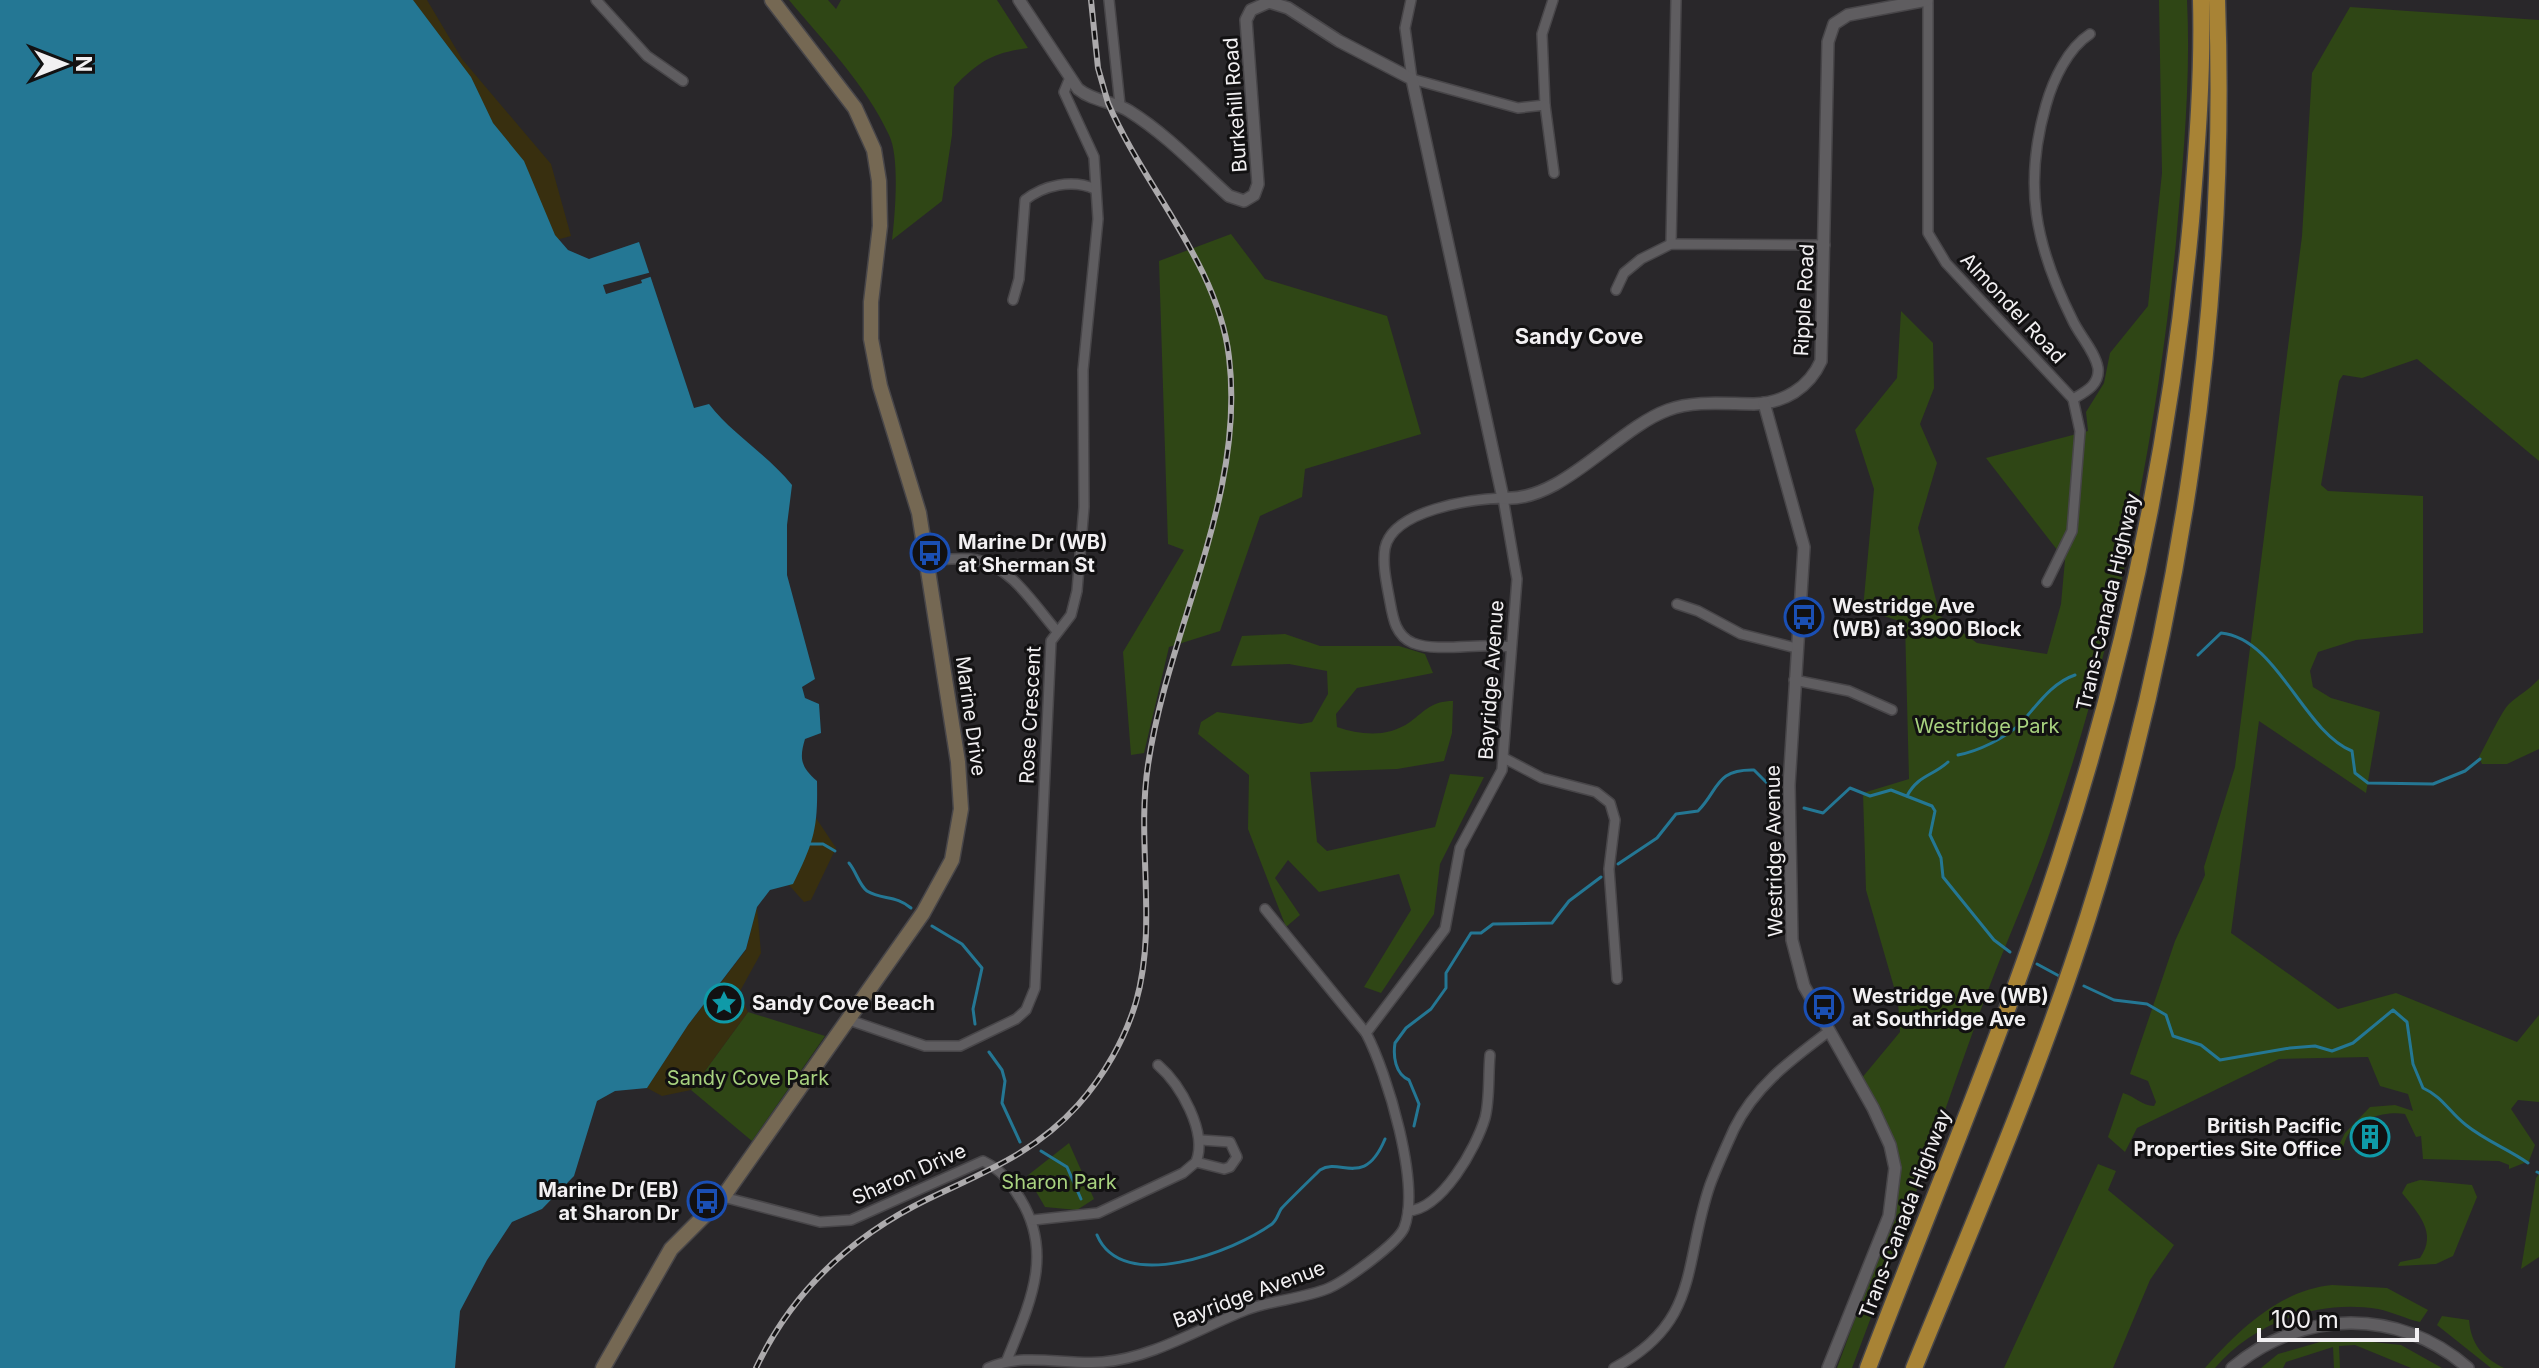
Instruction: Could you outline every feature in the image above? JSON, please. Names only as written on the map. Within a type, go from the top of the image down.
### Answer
[{"type":"highway","name":"Trans-Canada Highway","points":[[1868,1368],[2045,901],[2087,772],[2124,628],[2152,505],[2177,345],[2195,160],[2201,0]]},
{"type":"highway","points":[[1914,1368],[2018,1113],[2069,975],[2113,835],[2149,691],[2188,483],[2204,348],[2217,173],[2217,0]]},
{"type":"main road","name":"Marine Drive","points":[[603,1368],[671,1249],[723,1197],[945,879],[957,839],[961,785],[919,513],[880,386],[871,339],[871,302],[880,226],[879,181],[874,150],[855,108],[772,0]]},
{"type":"street","points":[[596,0],[647,56],[683,81]]},
{"type":"street","name":"Burkehill Road","points":[[1019,0],[1069,80],[1090,98],[1120,105],[1158,132],[1229,196],[1244,201],[1254,195],[1258,184],[1246,20],[1251,10],[1269,2],[1278,4],[1339,41],[1412,79],[1518,108],[1545,105]]},
{"type":"street","points":[[1109,0],[1120,105]]},
{"type":"street","points":[[1411,0],[1405,28],[1412,79]]},
{"type":"street","points":[[1553,0],[1542,34],[1545,105],[1554,173]]},
{"type":"street","points":[[1671,244],[1676,0]]},
{"type":"street","name":"Ripple Road","points":[[1503,498],[1521,500],[1573,472],[1665,411],[1689,404],[1764,403],[1805,387],[1821,361],[1828,42],[1834,24],[1848,15],[1927,0]]},
{"type":"street","name":"Almondel Road","points":[[1927,0],[1928,233],[1946,263],[2073,399]]},
{"type":"street","points":[[2047,582],[2072,531],[2080,431],[2073,399],[2088,391],[2096,381],[2098,369],[2071,319],[2045,252],[2036,217],[2032,176],[2037,137],[2050,93],[2076,43],[2090,34]]},
{"type":"street","name":"Bayridge Avenue","points":[[1366,1033],[1445,929],[1460,848],[1498,781],[1504,758],[1517,579],[1503,498],[1412,79]]},
{"type":"street","name":"Rose Crescent","points":[[845,1026],[925,1046],[960,1046],[1016,1019],[1032,1001],[1051,641],[1056,630],[1071,615],[1077,591],[1084,507],[1083,370],[1098,219],[1094,157],[1064,92],[1069,80]]},
{"type":"street","points":[[1013,300],[1019,279],[1025,200],[1037,191],[1053,186],[1083,184],[1095,189]]},
{"type":"street","points":[[1616,290],[1624,273],[1641,259],[1671,244],[1825,245]]},
{"type":"street","name":"Westridge Avenue","points":[[1764,403],[1804,547],[1789,785],[1791,929],[1804,986],[1884,1130],[1894,1158],[1895,1181],[1885,1229],[1828,1368]]},
{"type":"street","points":[[1503,498],[1450,506],[1406,520],[1388,539],[1385,565],[1393,616],[1405,638],[1422,645],[1510,647]]},
{"type":"street","points":[[927,561],[978,560],[996,568],[1020,587],[1056,630]]},
{"type":"street","points":[[1677,604],[1698,611],[1741,634],[1796,648]]},
{"type":"street","points":[[1794,680],[1849,691],[1892,710]]},
{"type":"street","points":[[1504,758],[1542,778],[1596,792],[1610,803],[1615,820],[1609,869],[1617,979]]},
{"type":"street","points":[[1265,909],[1366,1033],[1380,1061],[1399,1120],[1408,1211],[1420,1210],[1451,1182],[1465,1161],[1485,1116],[1490,1055]]},
{"type":"street","points":[[1614,1368],[1634,1357],[1652,1341],[1680,1305],[1689,1283],[1709,1187],[1736,1125],[1767,1079],[1828,1032]]},
{"type":"street","points":[[1033,1220],[1098,1213],[1183,1173],[1196,1162],[1201,1140],[1173,1079],[1158,1065]]},
{"type":"street","points":[[1196,1162],[1224,1169],[1230,1167],[1237,1157],[1230,1142],[1201,1140]]},
{"type":"street","name":"Sharon Drive","points":[[723,1197],[820,1222],[851,1220],[983,1161],[1004,1172],[1033,1220],[1040,1257],[1035,1292],[1007,1360]]},
{"type":"street","name":"Bayridge Avenue","points":[[988,1368],[1007,1360],[1104,1362],[1152,1349],[1249,1309],[1330,1288],[1386,1248],[1403,1230],[1408,1211]]},
{"type":"street","points":[[2232,1368],[2284,1335],[2345,1322],[2386,1326],[2424,1337],[2468,1368]]},
{"type":"green space","points":[[789,0],[828,0],[836,9],[841,0],[997,0],[1028,48],[987,60],[954,87],[952,135],[942,201],[892,240],[896,172],[889,135],[856,81]]},
{"type":"green space","name":"Westridge Park","points":[[2159,0],[2187,0],[2184,151],[2168,316],[2157,390],[2115,610],[2075,755],[2044,850],[1989,989],[1852,1368],[1837,1368],[1894,1213],[1898,1177],[1861,1079],[1900,1032],[1898,1001],[1866,890],[1863,793],[1909,779],[1905,623],[1863,609],[1874,489],[1855,430],[1897,378],[1901,311],[1933,343],[1934,388],[1920,424],[1937,463],[1918,528],[1940,616],[1977,643],[2047,654],[2061,604],[2065,560],[1986,458],[2088,431],[2086,412],[2104,383],[2110,353],[2148,306],[2162,173]]},
{"type":"green space","points":[[2350,7],[2539,20],[2539,461],[2417,359],[2362,378],[2343,375],[2339,381],[2321,485],[2328,491],[2423,496],[2423,633],[2356,640],[2318,652],[2310,671],[2313,687],[2331,698],[2380,712],[2366,793],[2259,721],[2231,933],[2338,1009],[2396,993],[2517,1042],[2539,1015],[2539,1102],[2518,1100],[2511,1109],[2535,1145],[2529,1161],[2509,1169],[2509,1165],[2499,1161],[2423,1159],[2421,1136],[2416,1137],[2405,1114],[2398,1113],[2374,1117],[2359,1124],[2347,1138],[2340,1160],[2332,1159],[2345,1133],[2370,1107],[2395,1105],[2413,1111],[2408,1094],[2380,1086],[2368,1057],[2279,1059],[2137,1128],[2125,1152],[2108,1137],[2123,1093],[2150,1106],[2156,1102],[2148,1081],[2130,1074],[2175,941],[2205,875],[2204,867],[2235,767],[2302,236],[2312,73]]},
{"type":"green space","points":[[1231,234],[1265,279],[1387,316],[1421,434],[1305,469],[1302,497],[1260,516],[1220,631],[1169,647],[1144,753],[1131,755],[1123,652],[1184,550],[1168,544],[1159,261]]},
{"type":"green space","points":[[1285,634],[1320,646],[1399,646],[1425,654],[1433,673],[1357,688],[1336,714],[1337,727],[1365,733],[1392,731],[1434,704],[1453,701],[1452,733],[1444,761],[1397,769],[1310,772],[1317,842],[1327,851],[1435,827],[1450,774],[1484,777],[1440,864],[1434,914],[1381,993],[1364,987],[1411,910],[1399,874],[1319,892],[1288,860],[1275,878],[1300,915],[1286,927],[1248,829],[1249,775],[1198,734],[1201,722],[1217,712],[1301,724],[1312,722],[1328,694],[1327,671],[1289,664],[1231,666],[1242,636]]},
{"type":"green space","points":[[2539,679],[2539,749],[2507,764],[2482,764],[2479,757],[2506,708]]},
{"type":"green space","name":"Sandy Cove Park","points":[[748,1012],[825,1036],[752,1141],[691,1090]]},
{"type":"green space","name":"Sharon Park","points":[[1069,1143],[1094,1199],[1077,1210],[1045,1207],[1027,1176]]},
{"type":"green space","points":[[2098,1164],[2116,1171],[2108,1190],[2174,1245],[2150,1280],[2113,1368],[2004,1368]]},
{"type":"green space","points":[[2539,1174],[2539,1257],[2521,1269],[2536,1178]]},
{"type":"green space","points":[[2420,1180],[2472,1185],[2477,1197],[2453,1256],[2436,1264],[2398,1266],[2400,1262],[2420,1258],[2425,1249],[2424,1224],[2402,1193],[2407,1184]]},
{"type":"green space","points":[[2332,1285],[2387,1288],[2428,1310],[2420,1322],[2384,1310],[2356,1307],[2311,1311],[2268,1326],[2231,1352],[2215,1368],[2205,1368],[2261,1314],[2295,1295]]},
{"type":"green space","points":[[2442,1316],[2469,1320],[2479,1349],[2504,1368],[2491,1368],[2437,1325]]},
{"type":"green space","points":[[2334,1338],[2401,1345],[2442,1368],[2411,1368],[2355,1345],[2339,1346],[2340,1368],[2334,1368],[2333,1347],[2286,1362],[2283,1368],[2261,1368],[2278,1354]]},
{"type":"sand","points":[[357,0],[427,0],[462,59],[551,164],[571,236],[545,243]]},
{"type":"sand","points":[[812,812],[836,848],[811,900],[804,902],[789,885]]},
{"type":"sand","name":"Sandy Cove Beach","points":[[757,907],[761,953],[739,993],[748,1012],[691,1090],[662,1096],[647,1088],[688,1025],[746,950]]},
{"type":"water","points":[[0,0],[413,0],[471,77],[493,123],[524,161],[555,235],[568,250],[589,259],[639,242],[694,408],[709,404],[792,485],[787,525],[787,575],[815,679],[802,687],[805,698],[819,704],[821,733],[805,739],[802,752],[805,767],[817,781],[817,811],[806,857],[793,884],[770,890],[757,907],[746,949],[688,1025],[647,1088],[615,1091],[597,1101],[574,1176],[542,1209],[512,1222],[487,1260],[460,1311],[455,1368],[0,1368]]},
{"type":"pier","points":[[652,272],[653,276],[641,280],[642,283],[606,294],[603,285]]},
{"type":"waterway","points":[[2198,655],[2221,633],[2241,639],[2258,651],[2319,725],[2352,751],[2355,773],[2368,783],[2433,784],[2465,771],[2480,759]]},
{"type":"waterway","points":[[1958,755],[1983,747],[2007,734],[2051,690],[2075,675]]},
{"type":"waterway","points":[[1907,796],[1921,780],[1948,762]]},
{"type":"waterway","points":[[1618,864],[1657,838],[1676,814],[1698,811],[1719,782],[1732,773],[1754,770],[1777,793]]},
{"type":"waterway","points":[[1804,808],[1823,813],[1850,788],[1870,796],[1891,790],[1932,806],[1935,811],[1930,835],[1941,858],[1943,877],[1994,940],[2010,952]]},
{"type":"waterway","points":[[808,844],[823,844],[835,851]]},
{"type":"waterway","points":[[849,863],[867,891],[900,901],[911,908]]},
{"type":"waterway","points":[[1414,1126],[1419,1104],[1409,1080],[1398,1069],[1395,1043],[1406,1028],[1431,1009],[1446,988],[1446,973],[1471,933],[1481,933],[1493,924],[1552,923],[1569,901],[1601,877]]},
{"type":"waterway","points":[[932,926],[962,944],[982,968],[973,1009],[975,1024]]},
{"type":"waterway","points":[[2037,964],[2061,977]]},
{"type":"waterway","points":[[2084,986],[2114,1000],[2147,1004],[2166,1015],[2173,1036],[2201,1045],[2220,1060],[2290,1048],[2315,1046],[2332,1051],[2353,1043],[2393,1010],[2407,1022],[2413,1064],[2423,1088],[2474,1131],[2528,1163]]},
{"type":"waterway","points":[[989,1052],[1002,1070],[1005,1081],[1002,1103],[1020,1142]]},
{"type":"waterway","points":[[1097,1235],[1110,1253],[1130,1262],[1154,1265],[1207,1255],[1233,1246],[1272,1224],[1281,1209],[1320,1170],[1328,1167],[1361,1167],[1369,1163],[1385,1139]]},
{"type":"waterway","points":[[1041,1151],[1067,1167],[1081,1199]]},
{"type":"railway","points":[[756,1368],[787,1315],[806,1291],[850,1249],[900,1214],[1008,1160],[1062,1122],[1088,1094],[1105,1069],[1120,1043],[1136,1002],[1145,943],[1144,824],[1148,765],[1171,664],[1216,512],[1226,461],[1231,409],[1229,357],[1211,290],[1108,103],[1098,68],[1091,0]]},
{"type":"place","name":"Marine Dr (WB) at Sherman St","points":[[930,553]]},
{"type":"place","name":"Westridge Ave (WB) at 3900 Block","points":[[1804,617]]},
{"type":"place","name":"Sandy Cove Beach","points":[[724,1003]]},
{"type":"place","name":"Westridge Ave (WB) at Southridge Ave","points":[[1824,1007]]},
{"type":"place","name":"British Pacific Properties Site Office","points":[[2370,1137]]},
{"type":"place","name":"Marine Dr (EB) at Sharon Dr","points":[[707,1201]]},
{"type":"district","name":"Sandy Cove","points":[[1579,336]]}]
